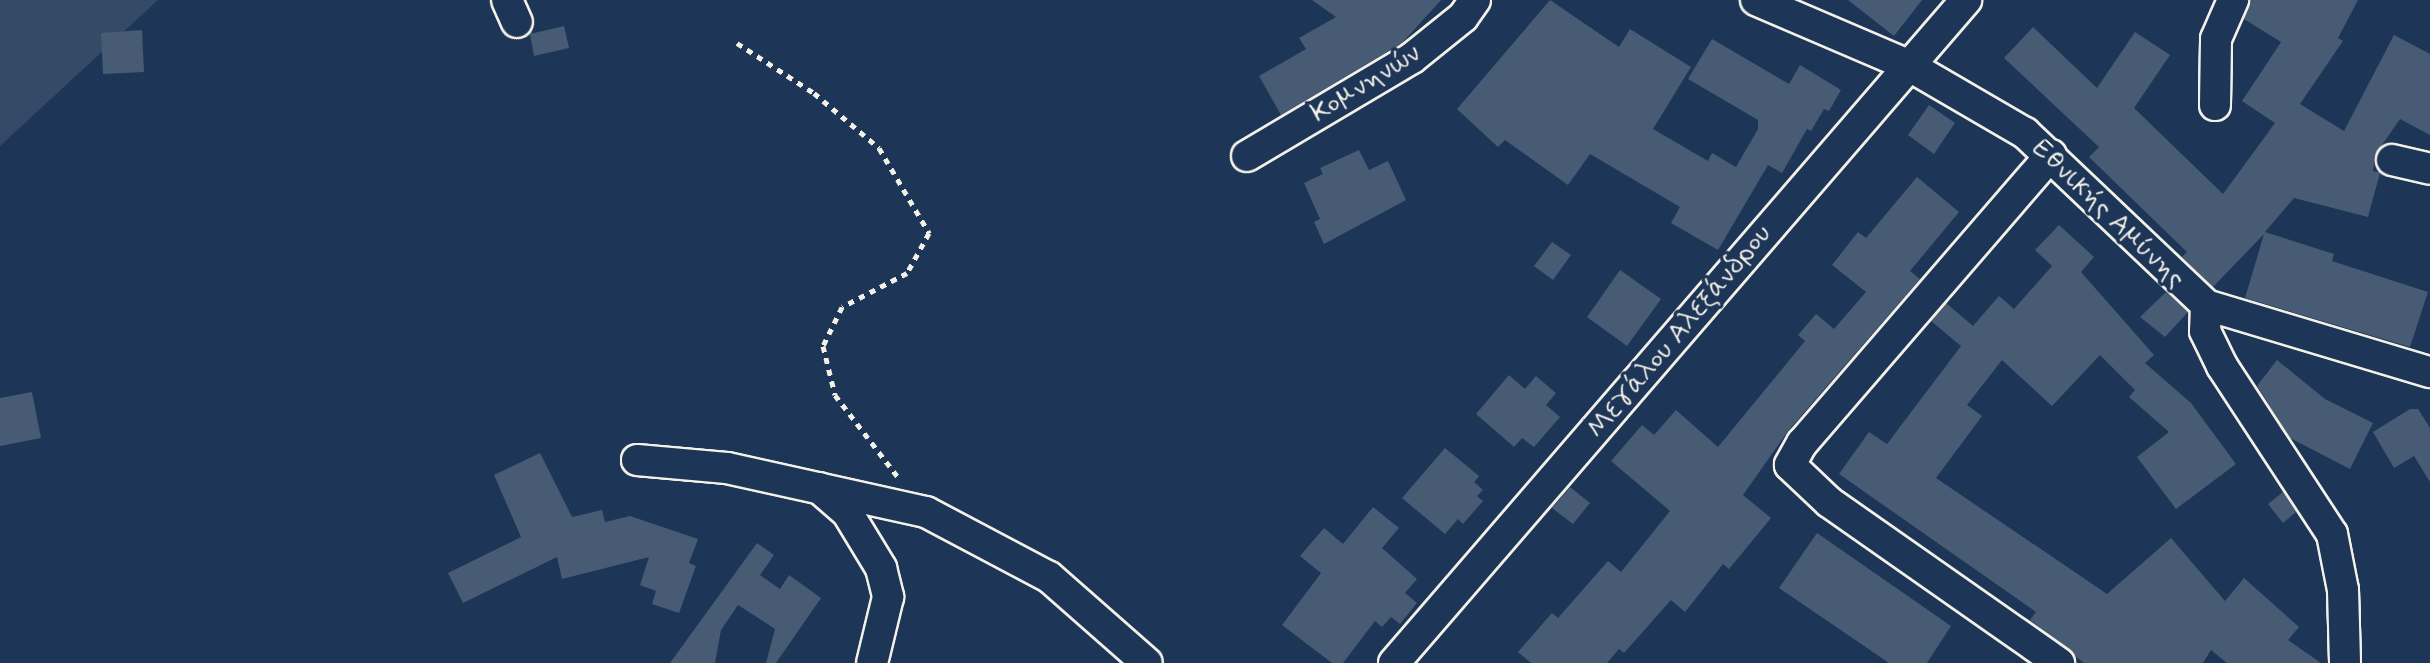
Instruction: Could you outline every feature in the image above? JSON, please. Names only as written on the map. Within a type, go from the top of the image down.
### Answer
[{"type":"street","name":"Κομνηνών","points":[[1247,156],[1412,58],[1463,17],[1475,0]]},
{"type":"street","name":"Εθνικής Αμύνης","points":[[1756,0],[1908,65],[1959,92],[2051,155],[2206,305],[2430,372]]},
{"type":"street","name":"Μεγάλου Αλεξάνδρου","points":[[1394,663],[1966,0]]},
{"type":"street","points":[[2215,105],[2216,39],[2233,0]]},
{"type":"street","points":[[2051,155],[1802,443],[1790,465],[1829,502],[2059,663]]},
{"type":"street","points":[[2392,160],[2430,169]]},
{"type":"street","points":[[2206,305],[2205,331],[2222,366],[2332,534],[2343,590],[2345,663]]},
{"type":"street","points":[[637,460],[727,468],[926,512],[1049,577],[1147,663]]},
{"type":"street","points":[[817,487],[847,512],[881,568],[888,597],[872,663]]},
{"type":"path","points":[[737,43],[814,93],[879,148],[929,233],[907,273],[842,307],[823,346],[835,395],[926,512]]},
{"type":"shaded area","points":[[0,0],[158,0],[0,146]]},
{"type":"building","points":[[1312,0],[1441,0],[1402,43],[1281,115],[1259,76],[1306,49],[1299,38],[1336,17]]},
{"type":"building","points":[[1550,0],[1619,47],[1630,29],[1691,67],[1653,129],[1708,161],[1712,153],[1736,167],[1758,129],[1758,120],[1688,79],[1712,39],[1789,84],[1800,65],[1841,90],[1829,111],[1824,109],[1811,131],[1807,129],[1782,173],[1768,165],[1718,250],[1671,223],[1680,207],[1590,154],[1568,185],[1505,140],[1498,147],[1457,109]]},
{"type":"building","points":[[1848,0],[1922,0],[1894,36]]},
{"type":"building","points":[[2251,0],[2358,0],[2338,38],[2343,41],[2300,104],[2344,131],[2394,35],[2430,54],[2430,135],[2400,119],[2375,155],[2373,171],[2380,173],[2368,217],[2294,198],[2265,232],[2334,254],[2332,261],[2428,292],[2410,347],[2245,298],[2264,234],[2213,287],[2182,257],[2187,252],[2089,157],[2099,147],[2004,58],[2033,27],[2097,88],[2135,32],[2170,55],[2134,108],[2223,194],[2275,123],[2242,101],[2281,42],[2244,19]]},
{"type":"building","points":[[564,26],[569,48],[534,56],[530,34]]},
{"type":"building","points":[[142,30],[144,72],[103,74],[101,33]]},
{"type":"building","points":[[1929,105],[1955,123],[1934,154],[1908,135]]},
{"type":"building","points":[[1359,150],[1369,170],[1388,161],[1406,200],[1324,244],[1314,222],[1320,219],[1304,183],[1323,174],[1320,168]]},
{"type":"building","points":[[1917,177],[1959,212],[1910,271],[1920,279],[1788,431],[1743,495],[1771,518],[1729,569],[1723,564],[1685,612],[1671,600],[1624,653],[1619,649],[1607,663],[1531,663],[1518,652],[1552,613],[1558,618],[1608,561],[1621,572],[1670,511],[1611,461],[1642,425],[1654,435],[1676,410],[1718,447],[1805,341],[1798,335],[1816,314],[1834,329],[1866,292],[1832,265],[1858,232],[1866,238]]},
{"type":"building","points":[[2059,225],[2094,257],[2081,272],[2154,355],[2145,363],[2191,403],[2236,464],[2176,509],[2137,457],[2169,432],[2129,397],[2135,390],[2100,355],[2052,406],[2002,360],[1967,405],[1982,416],[1936,478],[2107,594],[2171,538],[2225,601],[2244,578],[2299,627],[2288,640],[2321,663],[2227,663],[2211,650],[2203,663],[2084,663],[2030,620],[2036,612],[1839,474],[1869,432],[1887,444],[1961,346],[1931,321],[1946,303],[1973,326],[1999,296],[2014,309],[2052,266],[2035,250]]},
{"type":"building","points":[[1552,242],[1571,255],[1553,280],[1534,266]]},
{"type":"building","points":[[1620,270],[1661,299],[1627,346],[1587,317]]},
{"type":"building","points":[[2166,292],[2188,312],[2165,337],[2140,317]]},
{"type":"building","points":[[2277,360],[2325,399],[2373,423],[2350,469],[2290,438],[2257,386]]},
{"type":"building","points":[[1509,375],[1525,389],[1536,376],[1556,393],[1546,405],[1560,417],[1534,447],[1522,438],[1514,447],[1476,414]]},
{"type":"building","points":[[32,392],[41,438],[0,446],[0,398]]},
{"type":"building","points":[[2410,409],[2418,409],[2430,428],[2430,482],[2414,456],[2394,468],[2373,432]]},
{"type":"building","points":[[1445,448],[1479,476],[1474,482],[1483,490],[1477,496],[1483,501],[1463,524],[1458,519],[1445,534],[1402,498]]},
{"type":"building","points":[[540,453],[572,517],[602,510],[605,522],[630,516],[698,539],[689,563],[696,566],[679,613],[652,604],[656,591],[640,585],[649,557],[562,579],[557,557],[463,603],[448,573],[521,537],[494,475]]},
{"type":"building","points":[[1570,487],[1590,503],[1573,524],[1552,508]]},
{"type":"building","points":[[2283,492],[2296,512],[2283,523],[2268,504]]},
{"type":"building","points":[[1373,507],[1399,528],[1382,548],[1417,579],[1405,593],[1417,603],[1400,624],[1391,617],[1382,627],[1375,621],[1343,663],[1332,663],[1282,625],[1321,573],[1300,556],[1324,528],[1343,544]]},
{"type":"building","points":[[1817,533],[1951,626],[1927,663],[1889,663],[1779,588]]},
{"type":"building","points":[[757,543],[774,555],[760,575],[780,589],[789,575],[821,598],[776,663],[766,663],[775,629],[738,605],[721,630],[715,663],[670,663]]}]
